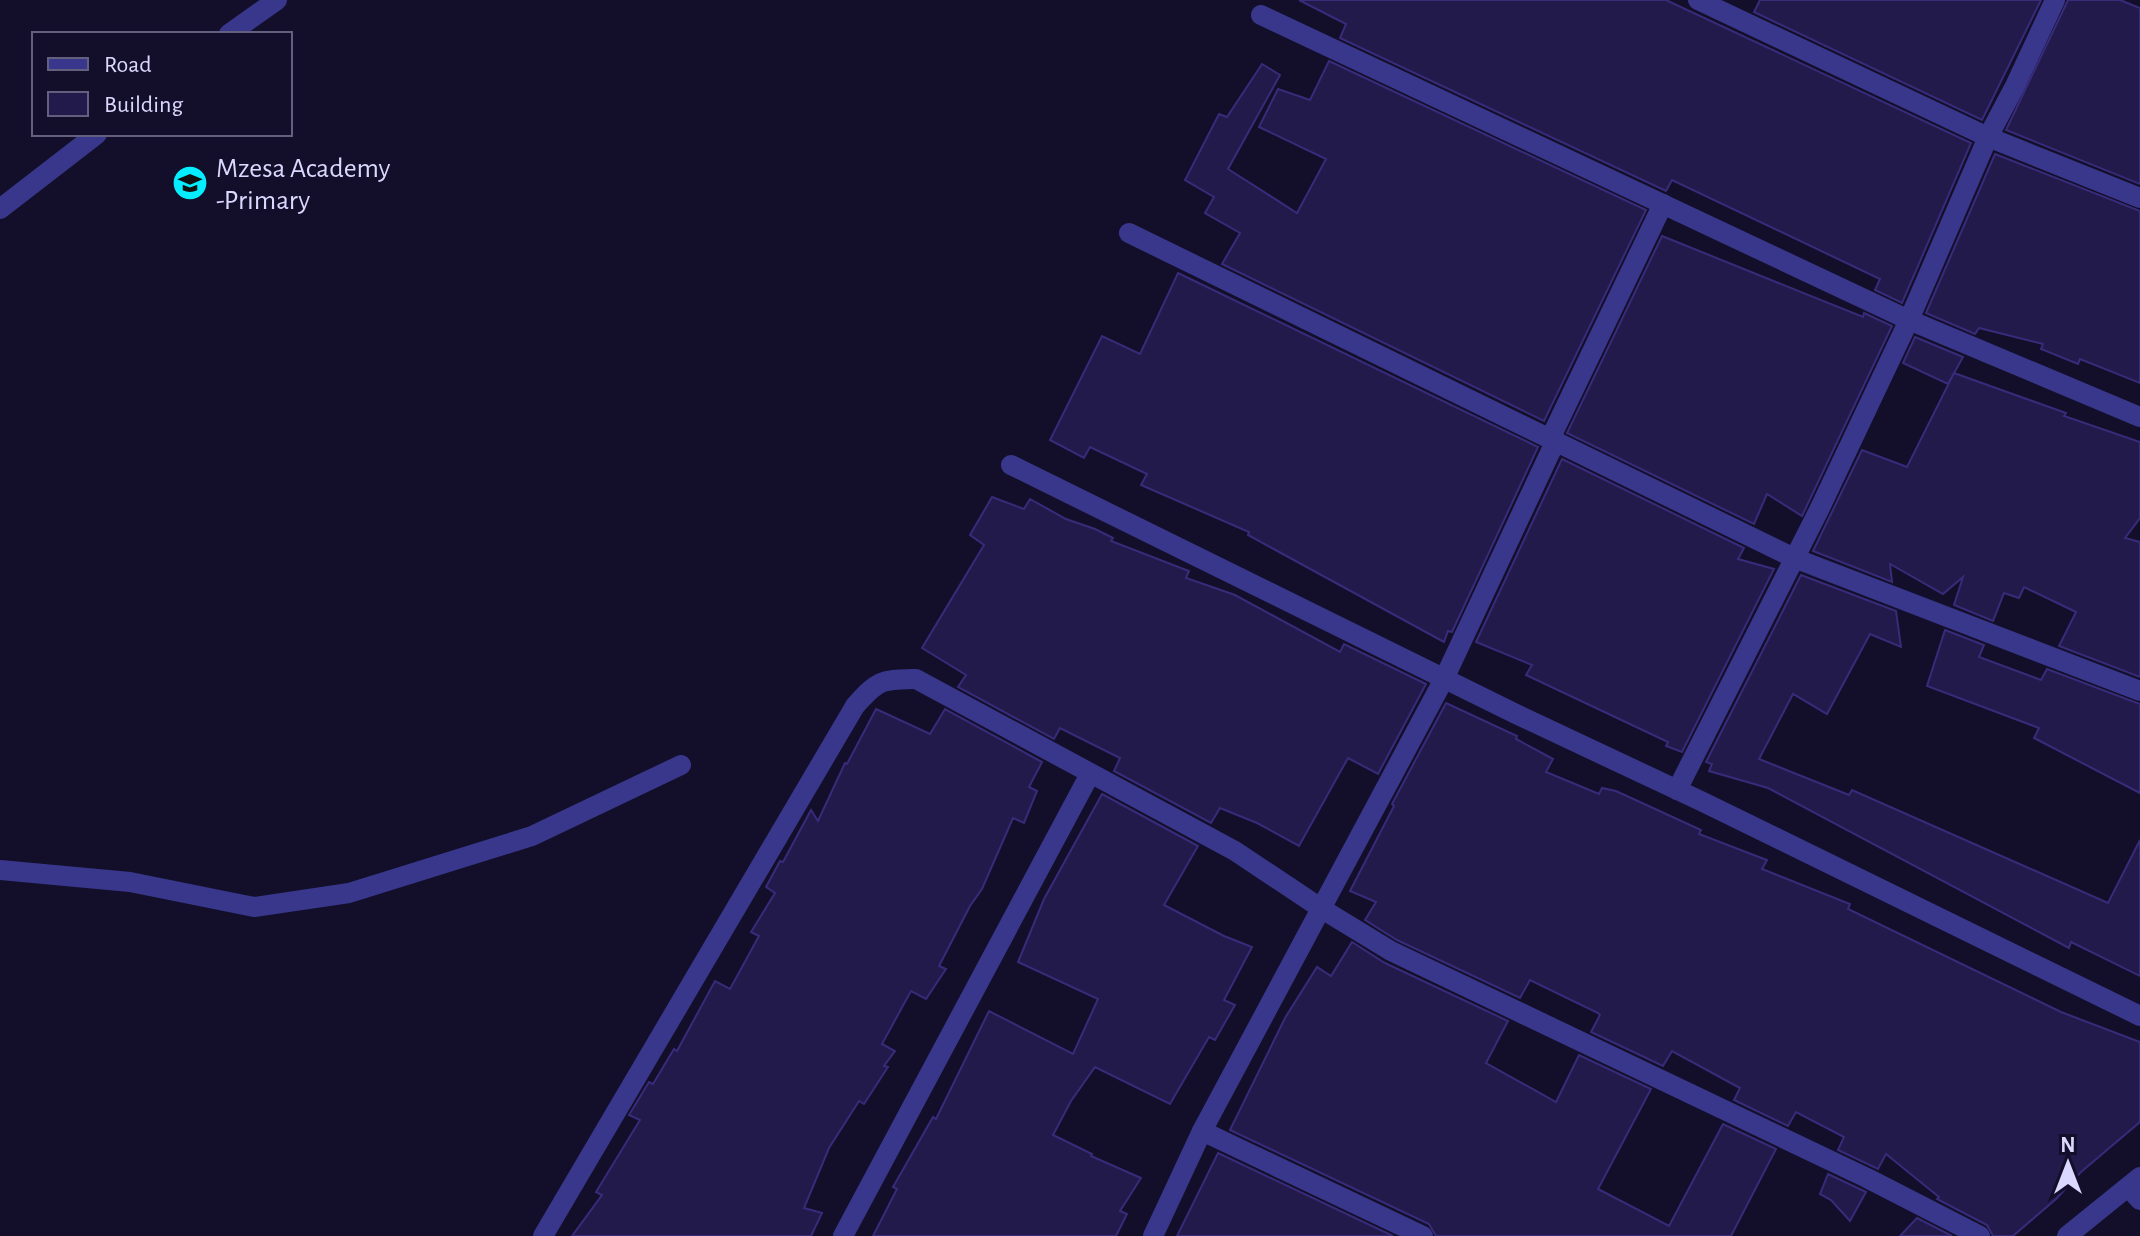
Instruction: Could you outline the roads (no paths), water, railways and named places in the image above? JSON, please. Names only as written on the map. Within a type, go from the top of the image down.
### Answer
[{"type":"street","points":[[232,32],[277,0]]},
{"type":"street","points":[[1698,0],[1988,137],[2140,198]]},
{"type":"street","points":[[1677,790],[1909,320],[1988,137],[2028,61],[2055,0]]},
{"type":"street","points":[[1261,15],[1909,320],[2140,417]]},
{"type":"street","points":[[0,209],[94,136]]},
{"type":"street","points":[[1153,1236],[1202,1131],[1444,679],[1663,204]]},
{"type":"street","points":[[1129,233],[1794,558],[2140,691]]},
{"type":"street","points":[[1011,465],[1444,679],[2140,1016]]},
{"type":"street","points":[[543,1236],[855,706],[873,685],[887,680],[916,679],[1235,851],[1391,951],[1841,1165],[1980,1236]]},
{"type":"street","points":[[0,870],[130,882],[254,907],[349,893],[532,836],[681,765]]},
{"type":"street","points":[[843,1236],[1090,774]]},
{"type":"street","points":[[1202,1131],[1423,1236]]},
{"type":"street","points":[[2067,1236],[2136,1189]]},
{"type":"place","name":"Mzesa Academy -Primary","points":[[190,183]]}]
